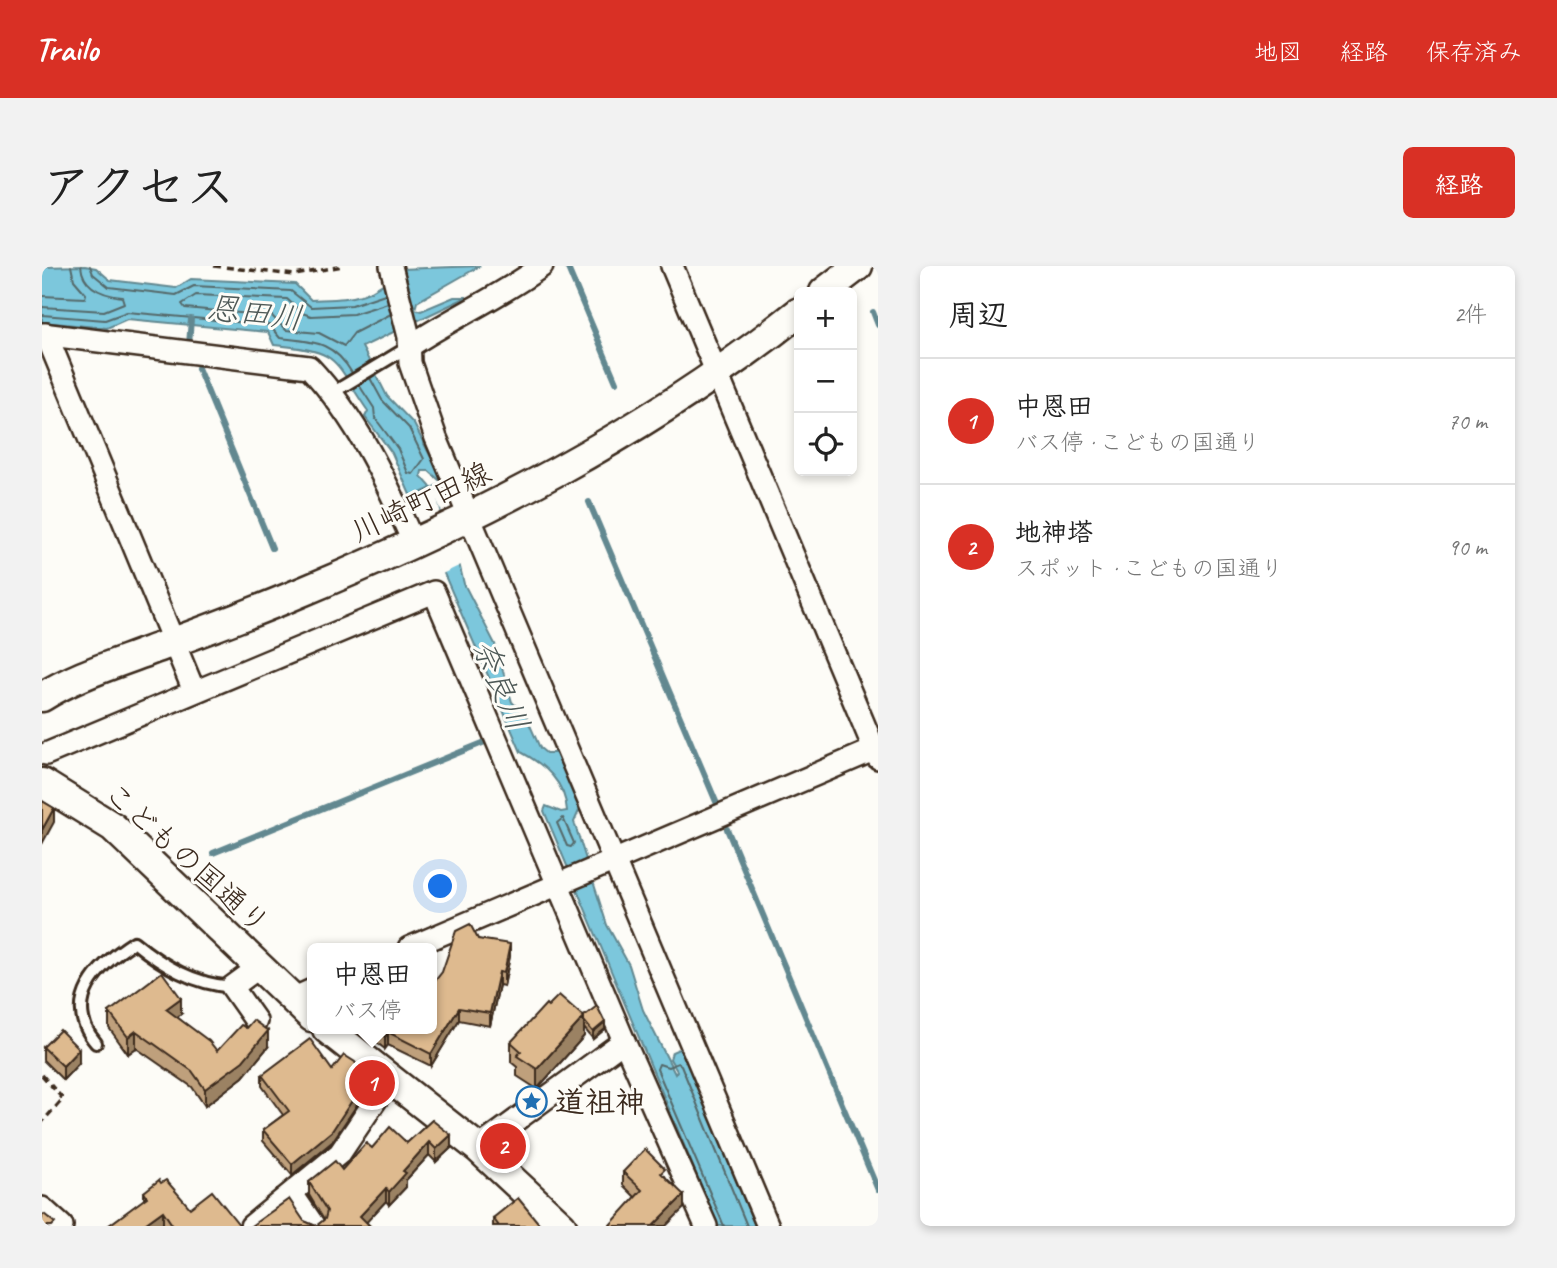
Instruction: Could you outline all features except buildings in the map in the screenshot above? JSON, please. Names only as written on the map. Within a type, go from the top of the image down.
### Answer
[{"type":"main road","points":[[831,287],[858,266]]},
{"type":"main road","name":"川崎町田線","points":[[42,697],[79,677],[296,595],[416,543],[563,470],[716,373],[794,316]]},
{"type":"main road","name":"こどもの国通り","points":[[42,783],[113,827],[258,968],[306,1002]]},
{"type":"main road","points":[[333,1034],[478,1148],[562,1226]]},
{"type":"street","points":[[391,266],[416,385],[468,518],[610,861],[768,1226]]},
{"type":"street","points":[[406,346],[513,287],[542,266]]},
{"type":"street","points":[[421,943],[610,861],[877,752],[672,266]]},
{"type":"street","points":[[194,691],[44,334],[309,367],[336,391],[379,466],[416,543]]},
{"type":"street","points":[[46,754],[434,592],[561,882],[624,1041],[706,1226]]},
{"type":"street","points":[[256,1021],[232,987],[258,968]]},
{"type":"street","points":[[478,1148],[624,1041]]},
{"type":"street","points":[[251,1226],[340,1153],[390,1079]]},
{"type":"street","points":[[292,1195],[314,1226]]},
{"type":"street","points":[[42,1208],[62,1226]]},
{"type":"lane","points":[[336,391],[406,346]]},
{"type":"lane","points":[[96,1042],[83,1027],[82,1009],[88,985],[108,958],[134,942],[183,975],[209,985],[232,987]]},
{"type":"path","points":[[214,266],[295,275],[343,266]]},
{"type":"path","points":[[42,1075],[63,1098],[42,1122]]},
{"type":"water","points":[[480,266],[417,302],[415,309],[421,311],[454,297],[467,297],[362,347],[387,396],[414,424],[441,477],[439,480],[429,471],[422,471],[421,476],[430,486],[455,546],[464,584],[495,644],[512,702],[526,716],[540,748],[546,753],[560,753],[582,804],[574,822],[607,925],[629,965],[643,1010],[675,1074],[677,1071],[670,1059],[672,1052],[681,1048],[755,1226],[718,1226],[544,811],[546,806],[561,812],[567,811],[562,791],[546,769],[521,752],[392,453],[365,417],[368,411],[340,369],[324,355],[296,347],[274,345],[268,332],[127,319],[107,328],[42,322],[42,267],[96,268],[110,280],[176,288],[191,279],[295,284],[311,300],[338,299],[369,292],[400,269]]},
{"type":"pier","points":[[435,491],[443,522],[458,544],[463,564],[442,574],[410,503]]},
{"type":"waterway","points":[[567,266],[616,382]]},
{"type":"waterway","points":[[873,312],[878,325]]},
{"type":"waterway","name":"恩田川","points":[[189,345],[191,319]]},
{"type":"waterway","points":[[198,368],[272,548]]},
{"type":"waterway","points":[[423,494],[447,483]]},
{"type":"waterway","points":[[589,502],[717,804]]},
{"type":"waterway","points":[[213,853],[485,742]]},
{"type":"waterway","points":[[727,829],[878,1190]]},
{"type":"place","name":"中恩田","points":[[372,1083]]},
{"type":"place","name":"道祖神","points":[[532,1102]]},
{"type":"place","name":"地神塔","points":[[503,1146]]},
{"type":"water label","name":"奈良川","points":[[501,685]]}]
